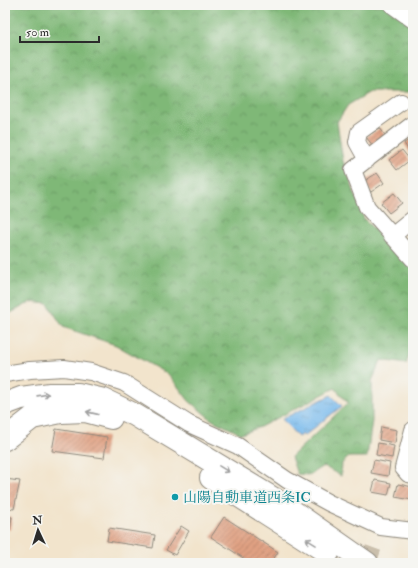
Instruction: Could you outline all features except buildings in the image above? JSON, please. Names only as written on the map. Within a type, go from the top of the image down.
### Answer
[{"type":"highway","points":[[5,404],[21,398],[50,394],[78,394],[104,400],[135,415],[284,505],[367,563]]},
{"type":"highway","points":[[5,439],[32,418],[61,412],[85,411],[108,416],[131,425],[269,516],[345,563]]},
{"type":"street","points":[[392,5],[413,20]]},
{"type":"street","points":[[367,160],[357,142],[359,132],[401,102]]},
{"type":"street","points":[[413,124],[353,170],[367,207],[413,259]]},
{"type":"street","points":[[392,236],[413,219]]},
{"type":"street","points":[[5,374],[30,370],[64,368],[90,372],[124,383],[188,424],[238,446],[287,480],[322,499],[378,534],[413,531]]},
{"type":"street","points":[[413,430],[403,468],[408,474],[413,475]]},
{"type":"green space","points":[[5,5],[413,5],[413,92],[370,92],[348,105],[337,122],[343,161],[364,219],[413,269],[413,345],[406,364],[381,360],[372,381],[372,421],[367,457],[349,457],[342,463],[341,476],[323,466],[309,475],[297,474],[291,457],[348,403],[335,388],[260,427],[241,434],[212,420],[189,401],[169,375],[116,345],[63,327],[48,304],[31,302],[5,316]]},
{"type":"water","points":[[331,395],[342,406],[304,436],[302,434],[298,437],[282,419]]},
{"type":"tunnel","points":[[368,563],[376,541]]},
{"type":"place","name":"山陽自動車道西条IC","points":[[175,497]]}]
